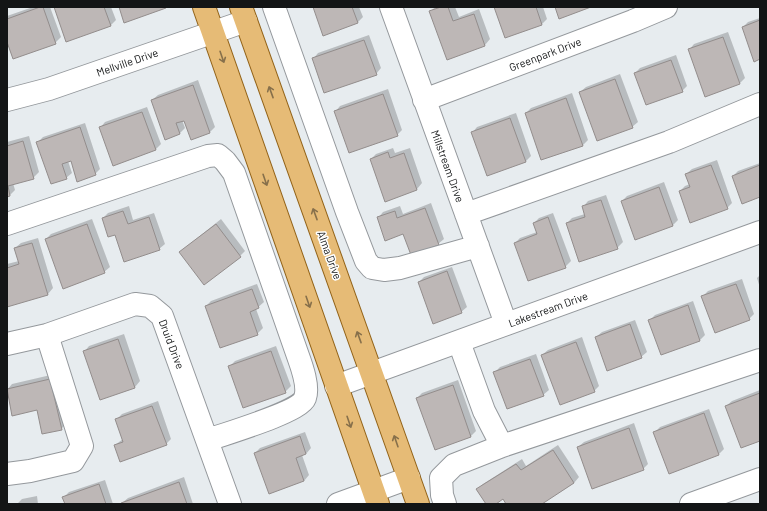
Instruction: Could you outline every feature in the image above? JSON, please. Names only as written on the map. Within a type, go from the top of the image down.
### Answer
[{"type":"main road","points":[[204,7],[376,498]]},
{"type":"main road","name":"Alma Drive","points":[[244,14],[418,504]]},
{"type":"street","points":[[274,7],[366,261],[372,268],[384,270],[400,268],[478,246]]},
{"type":"street","name":"Millstream Drive","points":[[391,7],[506,324]]},
{"type":"street","name":"Greenpark Drive","points":[[424,100],[633,21],[666,7]]},
{"type":"street","name":"Mellville Drive","points":[[7,100],[50,89],[214,32],[244,14]]},
{"type":"street","points":[[466,214],[669,142],[760,104]]},
{"type":"street","points":[[7,224],[201,158],[218,155],[224,161],[234,173],[298,356],[304,374],[306,389],[305,399],[300,405],[272,418],[208,440]]},
{"type":"street","name":"Lakestream Drive","points":[[336,386],[760,232]]},
{"type":"street","name":"Druid Drive","points":[[7,344],[47,335],[135,304],[150,306],[162,316],[230,504]]},
{"type":"street","points":[[7,474],[30,471],[73,461],[82,446],[47,335]]},
{"type":"street","points":[[459,342],[484,412],[502,446]]},
{"type":"street","points":[[445,504],[442,496],[441,478],[454,465],[502,446],[760,360]]},
{"type":"street","points":[[338,504],[376,498],[409,478]]},
{"type":"street","points":[[691,504],[760,479]]},
{"type":"building","points":[[43,7],[56,44],[13,59],[7,42],[7,19]]},
{"type":"building","points":[[54,7],[104,7],[111,26],[66,42]]},
{"type":"building","points":[[119,7],[166,7],[166,8],[124,23]]},
{"type":"building","points":[[313,7],[352,7],[358,23],[323,36]]},
{"type":"building","points":[[441,7],[448,7],[453,21],[474,14],[485,46],[447,60],[429,11]]},
{"type":"building","points":[[494,7],[536,7],[542,25],[505,38]]},
{"type":"building","points":[[555,7],[591,7],[559,19]]},
{"type":"building","points":[[760,20],[760,59],[754,62],[742,27]]},
{"type":"building","points":[[723,37],[740,84],[705,97],[688,49]]},
{"type":"building","points":[[364,40],[377,75],[324,93],[312,58]]},
{"type":"building","points":[[671,60],[683,92],[646,105],[634,73]]},
{"type":"building","points":[[615,79],[633,128],[597,141],[579,92]]},
{"type":"building","points":[[193,85],[210,133],[191,140],[184,121],[176,123],[180,134],[165,140],[151,100]]},
{"type":"building","points":[[383,94],[398,136],[349,153],[334,111]]},
{"type":"building","points":[[566,98],[583,146],[541,160],[525,113]]},
{"type":"building","points":[[142,112],[156,150],[113,166],[99,127]]},
{"type":"building","points":[[510,118],[526,162],[487,176],[471,132]]},
{"type":"building","points":[[80,127],[96,175],[77,182],[71,161],[62,164],[67,179],[51,184],[36,142]]},
{"type":"building","points":[[23,141],[34,179],[8,186],[10,196],[7,197],[7,146]]},
{"type":"building","points":[[388,152],[390,158],[404,153],[417,190],[385,202],[370,159]]},
{"type":"building","points":[[711,165],[728,209],[690,223],[679,191],[690,187],[685,174]]},
{"type":"building","points":[[760,165],[760,197],[742,204],[732,176]]},
{"type":"building","points":[[659,187],[673,226],[635,240],[621,201]]},
{"type":"building","points":[[601,200],[618,249],[579,262],[566,223],[585,217],[582,206]]},
{"type":"building","points":[[425,208],[439,245],[411,255],[403,234],[385,241],[377,217],[395,211],[397,218]]},
{"type":"building","points":[[123,211],[128,224],[149,217],[160,250],[124,262],[115,235],[108,237],[102,218]]},
{"type":"building","points":[[548,217],[566,268],[528,281],[514,243],[537,234],[533,223]]},
{"type":"building","points":[[87,224],[105,273],[63,289],[45,239]]},
{"type":"building","points":[[216,224],[241,257],[204,285],[179,252]]},
{"type":"building","points":[[32,243],[48,295],[7,307],[7,268],[19,264],[14,248]]},
{"type":"building","points":[[447,271],[462,313],[433,324],[418,282]]},
{"type":"building","points":[[736,284],[750,320],[715,333],[701,296]]},
{"type":"building","points":[[252,289],[259,308],[250,312],[258,335],[220,348],[205,306]]},
{"type":"building","points":[[688,305],[700,341],[661,355],[648,320]]},
{"type":"building","points":[[630,324],[642,358],[607,371],[595,337]]},
{"type":"building","points":[[118,339],[135,388],[100,400],[83,351]]},
{"type":"building","points":[[576,342],[595,392],[560,405],[541,355]]},
{"type":"building","points":[[271,351],[286,393],[243,408],[228,366]]},
{"type":"building","points":[[530,359],[544,396],[507,409],[493,372]]},
{"type":"building","points":[[50,379],[62,430],[42,434],[37,410],[12,416],[7,389]]},
{"type":"building","points":[[453,385],[471,437],[435,450],[416,398]]},
{"type":"building","points":[[760,393],[760,441],[741,448],[725,406]]},
{"type":"building","points":[[152,406],[167,445],[120,462],[114,445],[123,442],[115,419]]},
{"type":"building","points":[[704,413],[719,455],[669,474],[653,432]]},
{"type":"building","points":[[629,428],[644,470],[592,489],[577,447]]},
{"type":"building","points":[[300,436],[306,454],[296,458],[304,481],[269,494],[254,453]]},
{"type":"building","points":[[553,450],[574,483],[542,504],[506,504],[503,499],[496,504],[486,504],[476,489],[516,464],[521,470]]},
{"type":"building","points":[[179,482],[187,504],[121,503]]},
{"type":"building","points":[[99,484],[106,504],[65,504],[62,497]]}]
